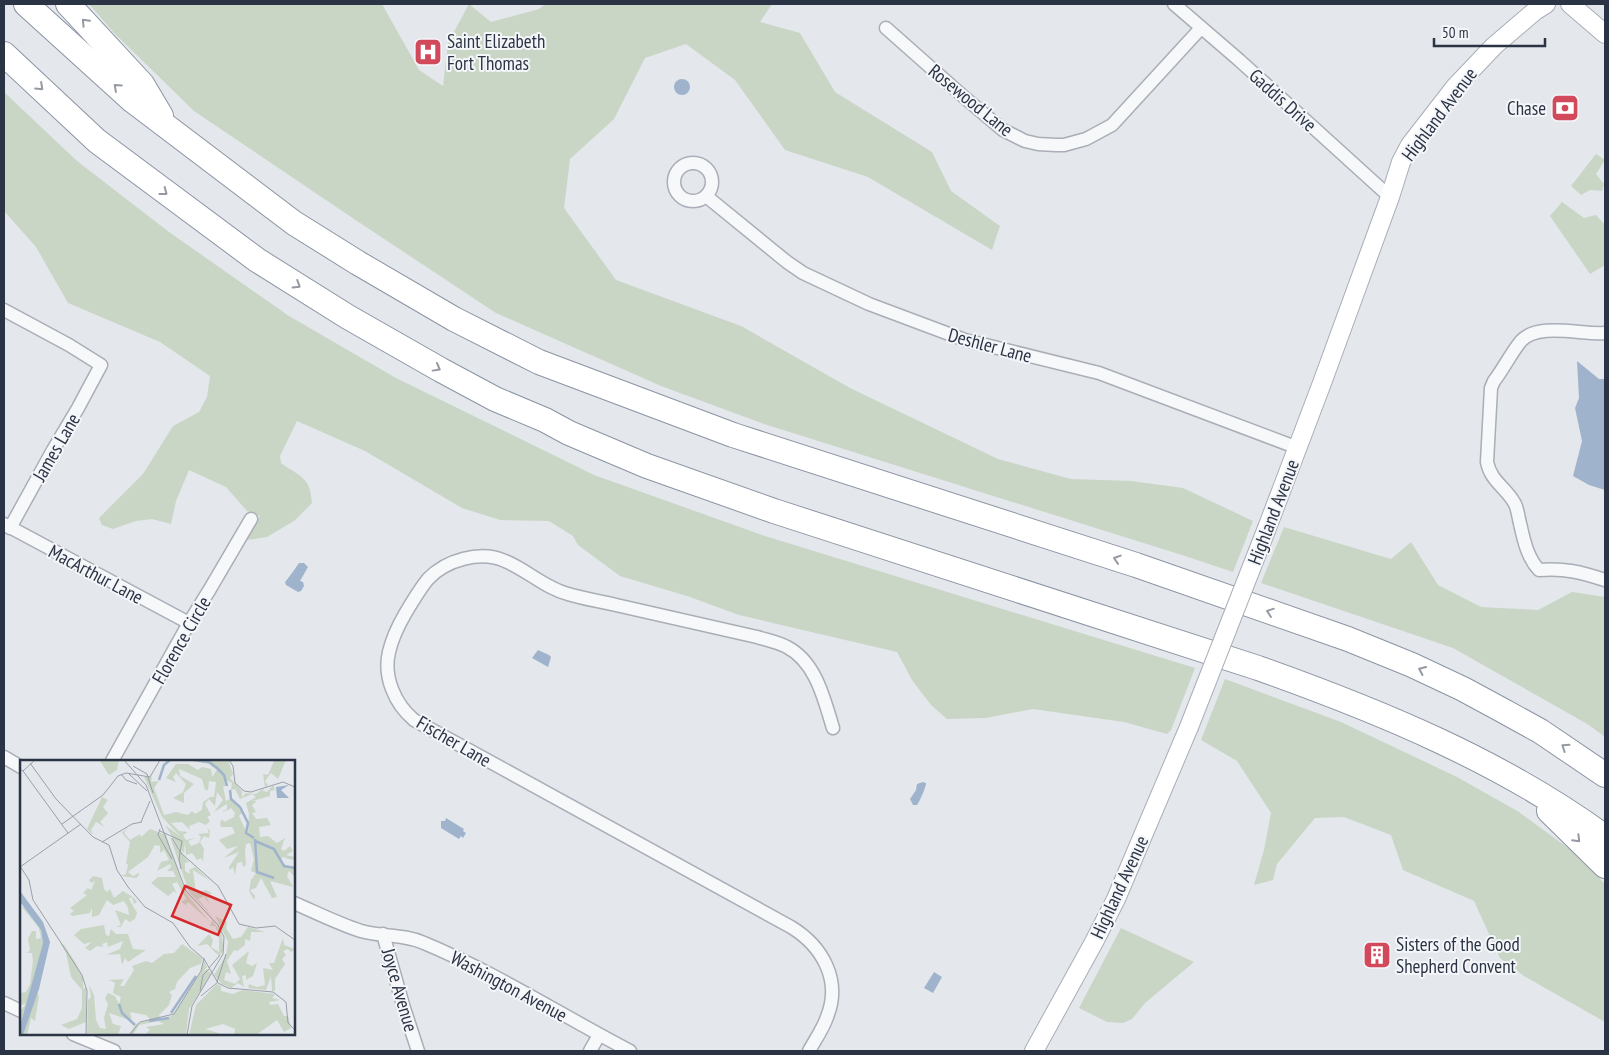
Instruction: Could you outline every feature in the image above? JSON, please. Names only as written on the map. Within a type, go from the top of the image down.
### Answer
[{"type":"highway","points":[[26,4],[133,101],[294,223],[454,320],[539,362],[732,435],[1136,565],[1348,639],[1412,665],[1500,708],[1540,730],[1605,775]]},
{"type":"highway","points":[[68,4],[142,84],[169,128]]},
{"type":"highway","points":[[4,54],[97,141],[250,255],[378,334],[495,399],[630,459],[696,484],[1258,668],[1322,691],[1417,730],[1471,756],[1582,820],[1605,837]]},
{"type":"highway","points":[[1516,781],[1605,866]]},
{"type":"street","name":"Gaddis Drive","points":[[1174,4],[1239,60],[1390,197]]},
{"type":"street","name":"Highland Avenue","points":[[1034,1051],[1086,958],[1116,899],[1189,727],[1298,448],[1390,197],[1401,162],[1410,145],[1455,87],[1494,46],[1546,4]]},
{"type":"street","points":[[1570,4],[1605,34]]},
{"type":"street","name":"Rosewood Lane","points":[[886,28],[1003,130],[1038,144],[1064,145],[1086,139],[1112,125],[1202,28]]},
{"type":"street","name":"Deshler Lane","points":[[706,196],[803,273],[869,304],[965,340],[1099,373],[1298,448]]},
{"type":"street","name":"James Lane","points":[[4,310],[69,345],[101,365],[78,408],[7,526]]},
{"type":"street","points":[[1605,333],[1538,332],[1522,341],[1491,388],[1487,462],[1494,480],[1516,505],[1524,540],[1531,559],[1539,570],[1559,568],[1605,580]]},
{"type":"street","name":"Florence Circle","points":[[113,760],[188,623],[250,519]]},
{"type":"street","name":"MacArthur Lane","points":[[7,526],[188,623]]},
{"type":"street","name":"Fischer Lane","points":[[809,1051],[827,1017],[832,991],[829,972],[822,956],[813,943],[803,934],[414,720],[395,695],[389,680],[387,663],[390,645],[399,624],[428,579],[444,566],[465,558],[492,557],[504,560],[566,594],[757,637],[786,646],[797,653],[810,669],[823,696],[833,728]]},
{"type":"street","points":[[4,757],[20,765]]},
{"type":"street","name":"Joyce Avenue","points":[[295,903],[362,931],[383,934],[418,1051]]},
{"type":"street","name":"Washington Avenue","points":[[383,934],[407,937],[448,953],[630,1051]]},
{"type":"street","points":[[4,1003],[20,1011]]},
{"type":"street","points":[[75,1035],[114,1051]]},
{"type":"street","points":[[590,1051],[599,1035]]},
{"type":"green space","points":[[89,4],[382,4],[419,70],[443,86],[448,43],[469,4],[491,22],[539,9],[545,4],[772,4],[760,22],[800,33],[835,92],[932,152],[951,191],[1000,226],[992,250],[868,177],[785,150],[735,80],[686,44],[645,58],[614,119],[570,159],[564,208],[616,280],[741,326],[850,388],[998,459],[1071,479],[1131,481],[1183,488],[1253,521],[1233,572],[764,424],[661,386],[496,313],[194,111],[114,33]]},
{"type":"green space","points":[[4,92],[77,161],[169,232],[289,316],[396,378],[594,475],[765,536],[1195,668],[1171,730],[1167,734],[1124,722],[1033,709],[986,718],[947,719],[931,705],[912,680],[897,652],[739,615],[687,596],[620,576],[578,545],[573,536],[549,521],[500,520],[462,508],[365,451],[297,421],[280,456],[281,463],[303,478],[309,487],[312,503],[294,521],[267,537],[247,540],[260,516],[247,511],[226,487],[189,470],[176,501],[171,524],[152,519],[136,521],[113,529],[102,525],[99,518],[143,474],[173,426],[199,412],[207,397],[210,376],[160,342],[68,303],[36,247],[4,211]]},
{"type":"green space","points":[[1596,154],[1605,160],[1596,174],[1604,184],[1602,191],[1590,190],[1581,195],[1571,186]]},
{"type":"green space","points":[[1562,202],[1584,218],[1596,215],[1605,225],[1605,265],[1590,274],[1550,216]]},
{"type":"green space","points":[[1284,527],[1391,559],[1411,542],[1438,585],[1481,607],[1538,610],[1572,592],[1605,597],[1605,737],[1589,725],[1453,648],[1261,583]]},
{"type":"green space","points":[[1225,679],[1341,722],[1457,777],[1519,812],[1575,853],[1605,884],[1605,1022],[1524,976],[1500,958],[1474,901],[1403,870],[1391,835],[1344,817],[1315,818],[1277,864],[1273,880],[1254,885],[1264,850],[1271,813],[1237,761],[1201,740]]},
{"type":"green space","points":[[1121,928],[1194,962],[1145,1003],[1132,1019],[1123,1023],[1107,1022],[1079,1008]]},
{"type":"water","points":[[679,79],[685,79],[690,84],[688,93],[679,95],[674,90],[674,84]]},
{"type":"water","points":[[1577,361],[1599,379],[1605,379],[1605,490],[1589,485],[1573,476],[1582,441],[1575,408],[1579,398]]},
{"type":"water","points":[[299,563],[304,563],[308,567],[300,581],[303,582],[304,586],[298,592],[286,585],[285,582]]},
{"type":"water","points":[[538,650],[551,657],[548,667],[532,658]]},
{"type":"water","points":[[926,783],[923,794],[917,805],[913,805],[910,799],[916,790],[917,784]]},
{"type":"water","points":[[446,818],[464,829],[463,831],[466,833],[463,838],[461,836],[459,839],[441,828],[441,821],[445,821]]},
{"type":"water","points":[[934,972],[942,977],[933,993],[924,988]]},
{"type":"place","name":"Saint Elizabeth Fort Thomas","points":[[428,52]]},
{"type":"place","name":"Chase","points":[[1565,108]]},
{"type":"place","name":"Sisters of the Good Shepherd Convent","points":[[1377,955]]}]
